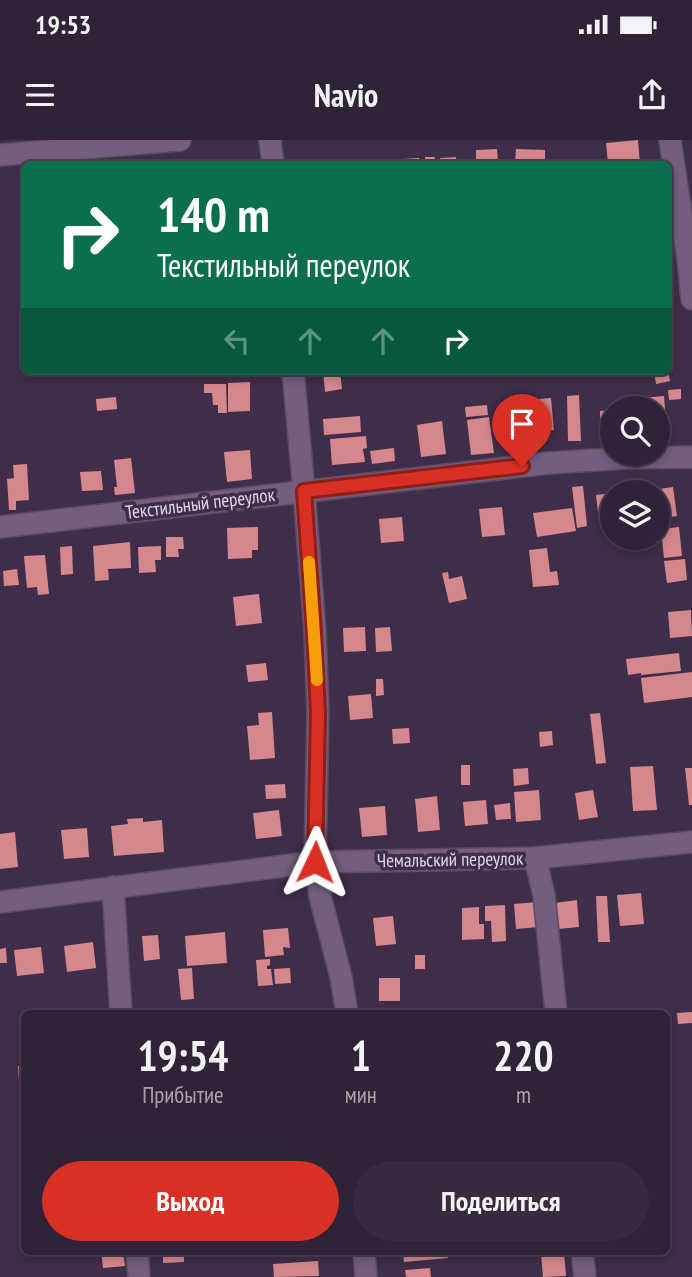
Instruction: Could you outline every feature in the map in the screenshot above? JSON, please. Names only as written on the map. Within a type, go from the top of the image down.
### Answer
[{"type":"street","points":[[0,155],[180,140]]},
{"type":"street","points":[[270,140],[272,161]]},
{"type":"street","points":[[670,140],[692,299]]},
{"type":"street","points":[[293,375],[304,491],[318,713],[315,862],[320,896],[341,977],[346,1010]]},
{"type":"street","name":"Текстильный переулок","points":[[0,527],[549,463],[692,457]]},
{"type":"street","name":"Чемальский переулок","points":[[0,902],[315,862],[535,858],[692,842]]},
{"type":"street","points":[[535,858],[544,895],[556,1010]]},
{"type":"street","points":[[113,887],[121,1010]]},
{"type":"street","points":[[137,1255],[139,1277]]},
{"type":"street","points":[[364,1255],[366,1277]]},
{"type":"street","points":[[582,1255],[585,1277]]},
{"type":"building","points":[[638,140],[640,161],[608,161],[606,143]]},
{"type":"building","points":[[497,149],[498,161],[476,161],[476,150]]},
{"type":"building","points":[[516,149],[545,150],[545,161],[515,161]]},
{"type":"building","points":[[425,157],[435,157],[434,161],[425,161]]},
{"type":"building","points":[[456,157],[457,161],[440,161],[440,158]]},
{"type":"building","points":[[419,158],[420,161],[385,161]]},
{"type":"building","points":[[323,375],[340,375],[342,389],[325,392]]},
{"type":"building","points":[[655,375],[669,375],[670,381],[656,384]]},
{"type":"building","points":[[250,382],[250,411],[228,412],[228,383]]},
{"type":"building","points":[[204,384],[226,384],[227,413],[218,413],[218,405],[213,405],[212,393],[204,393]]},
{"type":"building","points":[[681,389],[681,399],[670,400],[668,390]]},
{"type":"building","points":[[579,395],[581,441],[568,441],[567,396]]},
{"type":"building","points":[[116,397],[117,409],[97,411],[96,399]]},
{"type":"building","points":[[551,398],[554,430],[530,433],[527,400]]},
{"type":"building","points":[[487,405],[488,415],[466,417],[465,407]]},
{"type":"building","points":[[524,412],[528,445],[512,447],[507,415]]},
{"type":"building","points":[[360,416],[361,432],[324,435],[323,419]]},
{"type":"building","points":[[489,417],[494,453],[471,455],[467,420]]},
{"type":"building","points":[[442,421],[446,454],[421,457],[417,425]]},
{"type":"building","points":[[366,436],[367,448],[363,449],[365,462],[332,465],[330,439]]},
{"type":"building","points":[[394,448],[395,461],[372,464],[370,451]]},
{"type":"building","points":[[250,450],[252,479],[227,482],[224,452]]},
{"type":"building","points":[[131,458],[135,493],[115,495],[114,487],[117,487],[114,460]]},
{"type":"building","points":[[27,464],[29,500],[16,501],[16,510],[9,510],[7,479],[14,478],[13,465]]},
{"type":"building","points":[[101,471],[103,490],[82,491],[80,472]]},
{"type":"building","points":[[583,486],[587,526],[577,528],[572,487]]},
{"type":"building","points":[[670,487],[673,487],[677,516],[670,517]]},
{"type":"building","points":[[600,494],[600,521],[599,521],[596,495]]},
{"type":"building","points":[[502,507],[505,535],[482,537],[479,509]]},
{"type":"building","points":[[572,508],[576,531],[537,537],[533,513]]},
{"type":"building","points":[[402,517],[404,541],[381,543],[379,519]]},
{"type":"building","points":[[258,527],[258,550],[252,550],[252,558],[228,559],[227,528]]},
{"type":"building","points":[[679,527],[682,556],[664,558],[663,550],[670,550],[670,528]]},
{"type":"building","points":[[166,537],[183,537],[184,549],[178,549],[179,557],[166,557]]},
{"type":"building","points":[[130,542],[131,568],[108,569],[109,580],[95,581],[93,546]]},
{"type":"building","points":[[72,546],[73,574],[61,575],[60,547]]},
{"type":"building","points":[[161,546],[161,560],[155,560],[156,572],[139,573],[138,547]]},
{"type":"building","points":[[547,548],[550,572],[557,571],[559,585],[533,587],[529,550]]},
{"type":"building","points":[[45,555],[49,594],[38,595],[37,587],[27,588],[24,556]]},
{"type":"building","points":[[685,559],[687,580],[667,583],[664,561]]},
{"type":"building","points":[[17,569],[19,585],[4,586],[3,571]]},
{"type":"building","points":[[448,572],[449,579],[462,576],[467,599],[449,603],[442,573]]},
{"type":"building","points":[[259,594],[262,623],[236,626],[233,597]]},
{"type":"building","points":[[691,610],[692,636],[670,638],[668,612]]},
{"type":"building","points":[[365,627],[366,651],[344,652],[343,628]]},
{"type":"building","points":[[390,627],[392,651],[376,652],[375,628]]},
{"type":"building","points":[[679,653],[681,671],[628,675],[626,659]]},
{"type":"building","points":[[266,663],[268,680],[248,682],[246,665]]},
{"type":"building","points":[[692,672],[692,697],[644,703],[641,678]]},
{"type":"building","points":[[376,679],[383,679],[384,695],[376,696]]},
{"type":"building","points":[[371,694],[373,718],[350,720],[348,696]]},
{"type":"building","points":[[272,712],[275,758],[250,760],[247,726],[259,725],[258,713]]},
{"type":"building","points":[[600,713],[606,763],[596,764],[590,714]]},
{"type":"building","points":[[409,728],[410,743],[393,744],[392,729]]},
{"type":"building","points":[[552,731],[553,745],[540,747],[539,732]]},
{"type":"building","points":[[461,765],[470,765],[470,785],[461,785]]},
{"type":"building","points":[[653,766],[657,810],[633,811],[630,767]]},
{"type":"building","points":[[528,768],[529,784],[514,786],[513,769]]},
{"type":"building","points":[[685,768],[692,768],[692,805],[689,805]]},
{"type":"building","points":[[285,784],[286,798],[266,799],[265,785]]},
{"type":"building","points":[[539,790],[541,820],[516,822],[514,792]]},
{"type":"building","points":[[593,790],[598,817],[579,820],[575,793]]},
{"type":"building","points":[[437,796],[440,830],[418,832],[415,799]]},
{"type":"building","points":[[486,800],[488,824],[465,826],[463,802]]},
{"type":"building","points":[[510,803],[511,819],[496,820],[494,805]]},
{"type":"building","points":[[385,806],[387,835],[362,837],[359,808]]},
{"type":"building","points":[[279,810],[282,836],[256,839],[253,813]]},
{"type":"building","points":[[143,818],[143,822],[162,820],[164,852],[114,856],[111,826],[128,824],[127,819]]},
{"type":"building","points":[[87,828],[89,857],[64,859],[61,830]]},
{"type":"building","points":[[15,832],[18,867],[0,869],[0,834]]},
{"type":"building","points":[[641,893],[644,924],[620,926],[617,895]]},
{"type":"building","points":[[596,896],[607,896],[610,942],[598,942]]},
{"type":"building","points":[[577,900],[579,927],[558,929],[555,903]]},
{"type":"building","points":[[537,902],[539,927],[516,929],[514,904]]},
{"type":"building","points":[[505,905],[506,941],[492,942],[491,921],[485,921],[485,906]]},
{"type":"building","points":[[479,907],[479,924],[484,924],[484,939],[462,940],[462,908]]},
{"type":"building","points":[[393,916],[396,944],[376,946],[373,918]]},
{"type":"building","points":[[288,928],[290,948],[283,947],[284,955],[265,957],[263,930]]},
{"type":"building","points":[[225,932],[227,963],[187,966],[185,936]]},
{"type":"building","points":[[158,935],[160,959],[144,961],[142,936]]},
{"type":"building","points":[[93,942],[96,968],[67,972],[64,946]]},
{"type":"building","points":[[41,947],[44,973],[17,976],[14,950]]},
{"type":"building","points":[[6,948],[7,963],[0,963],[0,949]]},
{"type":"building","points":[[415,955],[425,955],[425,969],[415,969]]},
{"type":"building","points":[[270,959],[267,969],[271,969],[273,985],[258,986],[256,960]]},
{"type":"building","points":[[192,968],[194,999],[181,1000],[178,969]]},
{"type":"building","points":[[290,968],[291,983],[275,984],[274,969]]},
{"type":"building","points":[[379,978],[400,978],[400,1001],[379,1001]]},
{"type":"building","points":[[692,1012],[692,1023],[678,1024],[677,1013]]},
{"type":"building","points":[[18,1066],[21,1066],[21,1082]]},
{"type":"building","points":[[101,1255],[124,1255],[125,1266],[103,1268]]},
{"type":"building","points":[[163,1255],[184,1255],[184,1262],[163,1263]]},
{"type":"building","points":[[403,1255],[448,1255],[448,1258],[404,1262]]},
{"type":"building","points":[[541,1255],[564,1255],[566,1276],[543,1277]]},
{"type":"building","points":[[318,1261],[319,1276],[274,1277],[273,1264]]},
{"type":"building","points":[[430,1268],[431,1277],[406,1277],[405,1270]]},
{"type":"slow traffic","points":[[309,562],[317,680]]},
{"type":"route","points":[[315,862],[318,713],[304,491],[522,466]]}]
